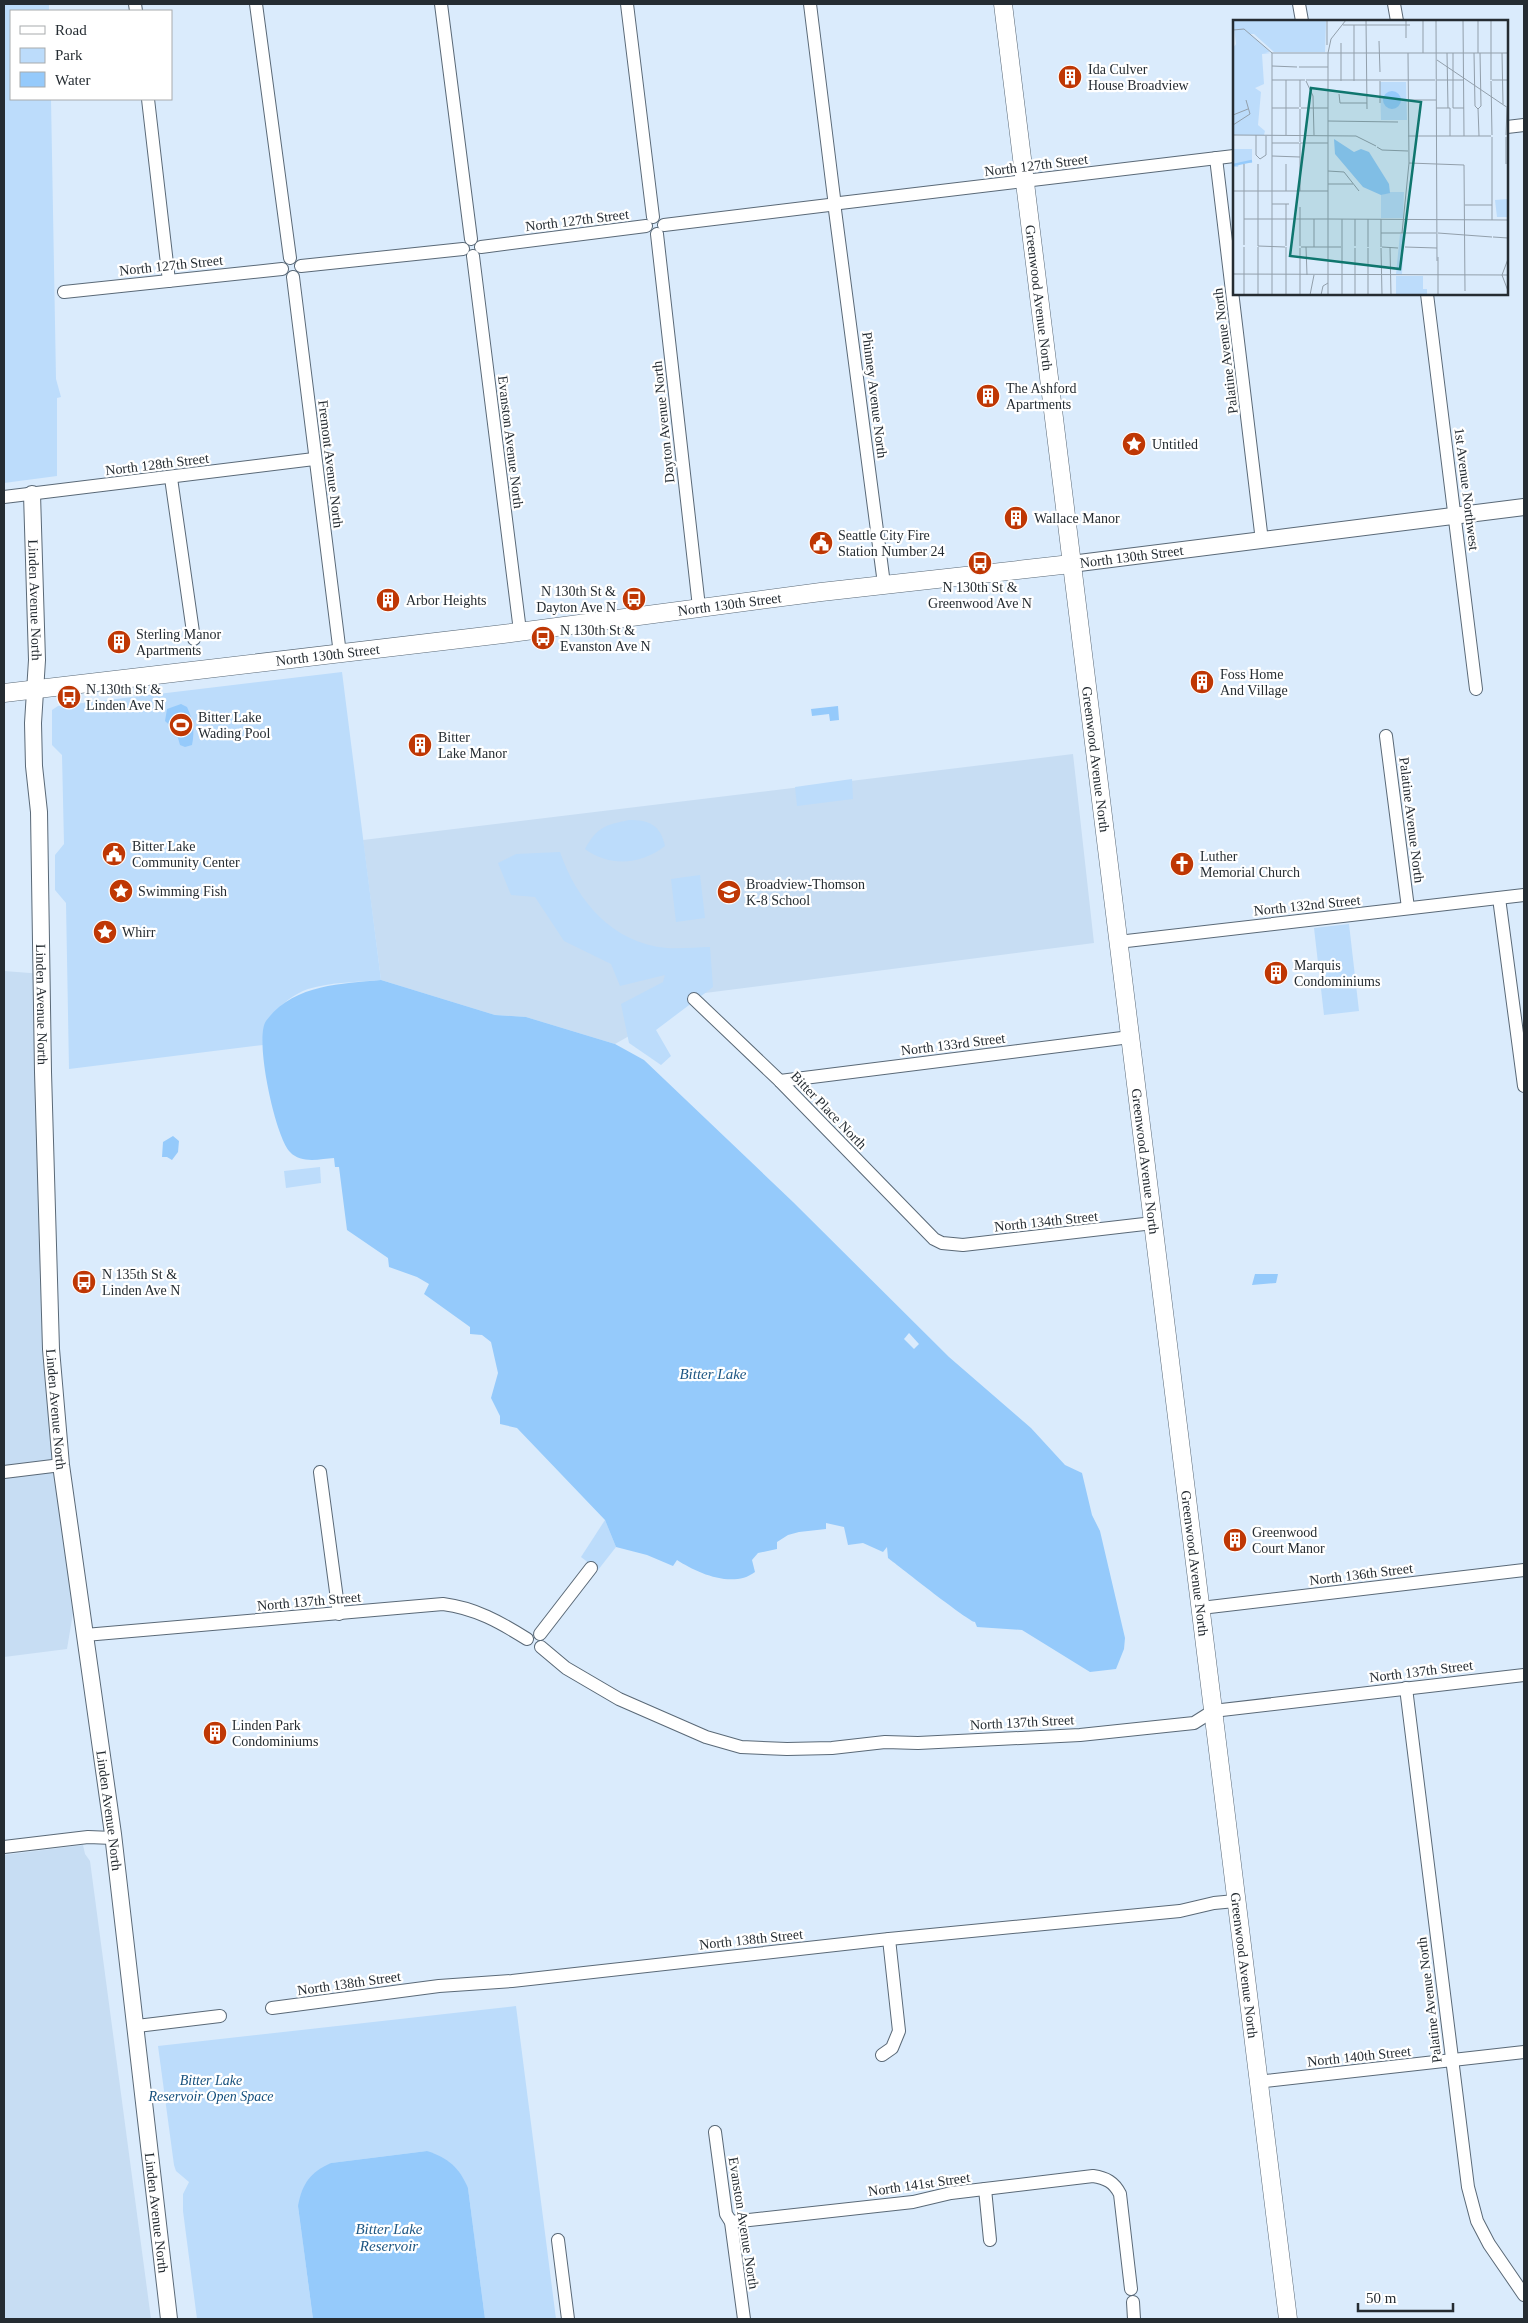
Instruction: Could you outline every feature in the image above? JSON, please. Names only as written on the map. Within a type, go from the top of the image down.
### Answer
[{"type":"main road","name":"Greenwood Avenue North","points":[[1003,4],[1201,1608],[1235,1901],[1288,2319]]},
{"type":"main road","name":"North 130th Street","points":[[4,692],[340,654],[884,584],[1071,564]]},
{"type":"street","points":[[256,4],[290,258]]},
{"type":"street","name":"Evanston Avenue North","points":[[441,4],[520,631]]},
{"type":"street","name":"Dayton Avenue North","points":[[627,4],[655,226],[699,608]]},
{"type":"street","name":"Phinney Avenue North","points":[[810,4],[884,584]]},
{"type":"street","points":[[1299,4],[1302,20]]},
{"type":"street","points":[[1394,4],[1397,20]]},
{"type":"street","points":[[148,100],[168,281]]},
{"type":"street","points":[[1508,127],[1524,125]]},
{"type":"street","name":"North 127th Street","points":[[301,266],[472,248],[1233,156]]},
{"type":"street","name":"Palatine Avenue North","points":[[1216,158],[1262,541]]},
{"type":"street","points":[[290,258],[299,261],[301,266],[299,274],[292,277],[284,274],[282,269],[285,260],[290,258]]},
{"type":"street","name":"North 127th Street","points":[[64,292],[282,269]]},
{"type":"street","name":"Fremont Avenue North","points":[[292,277],[340,654]]},
{"type":"street","name":"1st Avenue Northwest","points":[[1427,295],[1476,689]]},
{"type":"street","name":"North 128th Street","points":[[4,497],[314,459]]},
{"type":"street","points":[[171,478],[194,639]]},
{"type":"street","name":"Linden Avenue North","points":[[32,494],[37,660],[33,740],[39,812],[43,1072],[51,1349],[61,1465],[113,1838],[169,2319]]},
{"type":"street","name":"North 130th Street","points":[[1071,564],[1524,508]]},
{"type":"street","name":"Palatine Avenue North","points":[[1386,736],[1408,908]]},
{"type":"street","name":"North 132nd Street","points":[[1118,942],[1524,895]]},
{"type":"street","points":[[1499,898],[1524,1086]]},
{"type":"street","name":"Bitter Place North","points":[[694,999],[780,1081],[928,1234],[942,1242]]},
{"type":"street","name":"North 133rd Street","points":[[780,1081],[1130,1037]]},
{"type":"street","name":"North 134th Street","points":[[942,1242],[963,1245],[1153,1223]]},
{"type":"street","points":[[4,1472],[61,1465]]},
{"type":"street","points":[[320,1472],[339,1614]]},
{"type":"street","points":[[541,1640],[591,1568]]},
{"type":"street","name":"North 136th Street","points":[[1201,1608],[1524,1570]]},
{"type":"street","name":"North 137th Street","points":[[85,1635],[442,1604],[459,1606],[499,1622],[527,1639],[532,1634],[541,1640],[566,1668],[619,1699],[706,1737],[741,1747],[787,1749],[832,1748],[886,1742],[918,1743],[1080,1735],[1194,1723],[1213,1711],[1524,1675]]},
{"type":"street","name":"Palatine Avenue North","points":[[1406,1688],[1468,2187],[1477,2221],[1489,2244],[1524,2294]]},
{"type":"street","points":[[4,1847],[88,1837],[113,1838]]},
{"type":"street","name":"North 138th Street","points":[[272,2008],[368,1997],[406,1990],[512,1981],[889,1939],[1180,1911],[1235,1901]]},
{"type":"street","points":[[882,2055],[892,2048],[899,2031],[889,1939]]},
{"type":"street","points":[[136,2026],[220,2016]]},
{"type":"street","name":"North 140th Street","points":[[1258,2082],[1524,2052]]},
{"type":"street","name":"Evanston Avenue North","points":[[715,2132],[726,2214],[731,2222],[744,2319]]},
{"type":"street","name":"North 141st Street","points":[[731,2222],[913,2202],[985,2190],[1093,2176],[1111,2182],[1120,2194],[1134,2319]]},
{"type":"street","points":[[985,2190],[990,2240]]},
{"type":"street","points":[[558,2240],[568,2319]]},
{"type":"shaded area","name":"Broadview-Thomson K-8 School","points":[[1073,754],[1094,943],[705,993],[615,1044],[526,1017],[495,1015],[381,980],[363,840]]},
{"type":"shaded area","points":[[4,971],[43,974],[51,1349],[78,1583],[67,1649],[4,1657]]},
{"type":"shaded area","points":[[83,1845],[85,1854],[90,1861],[151,2319],[4,2319],[4,1855]]},
{"type":"green space","points":[[4,4],[49,4],[49,10],[10,10],[10,100],[51,100],[56,379],[61,397],[57,398],[57,476],[4,483]]},
{"type":"green space","points":[[342,672],[381,980],[326,985],[300,993],[284,1004],[271,1018],[263,1036],[263,1045],[69,1069],[66,903],[55,890],[55,855],[64,844],[62,755],[52,745],[52,710],[58,706]]},
{"type":"green space","points":[[852,779],[853,799],[797,806],[795,787]]},
{"type":"green space","points":[[629,820],[643,821],[653,825],[660,833],[665,846],[646,857],[625,861],[604,859],[585,849],[602,828]]},
{"type":"green space","points":[[560,852],[576,887],[587,903],[613,928],[629,938],[667,948],[710,947],[713,987],[656,1030],[671,1056],[661,1065],[629,1043],[621,1004],[663,982],[665,975],[620,986],[611,964],[564,941],[535,897],[511,895],[498,863],[516,854]]},
{"type":"green space","points":[[700,875],[705,918],[676,922],[671,879]]},
{"type":"green space","points":[[1349,924],[1359,1011],[1324,1015],[1314,928]]},
{"type":"green space","points":[[320,1167],[321,1183],[286,1188],[284,1171]]},
{"type":"green space","points":[[605,1520],[616,1547],[598,1570],[581,1557]]},
{"type":"green space","name":"Bitter Lake Reservoir Open Space","points":[[516,2006],[556,2319],[485,2319],[468,2188],[427,2151],[331,2163],[298,2206],[313,2319],[197,2319],[183,2211],[183,2194],[189,2182],[176,2171],[174,2165],[158,2046]]},
{"type":"water","name":"Bitter Lake Wading Pool","points":[[181,704],[187,707],[193,730],[192,745],[185,747],[180,745],[176,731],[165,721],[167,709]]},
{"type":"water","points":[[838,706],[839,720],[830,721],[829,714],[812,716],[811,709]]},
{"type":"water","name":"Bitter Lake","points":[[381,980],[495,1015],[526,1017],[615,1044],[644,1060],[793,1202],[949,1357],[1031,1428],[1065,1465],[1082,1473],[1092,1515],[1100,1531],[1125,1638],[1124,1649],[1116,1669],[1090,1672],[1022,1630],[977,1627],[975,1622],[888,1558],[887,1547],[883,1552],[863,1543],[848,1545],[844,1527],[826,1523],[826,1529],[788,1535],[777,1542],[777,1549],[758,1553],[752,1560],[755,1572],[746,1577],[736,1579],[726,1579],[705,1574],[677,1560],[673,1566],[647,1555],[616,1547],[605,1520],[517,1428],[500,1424],[500,1416],[491,1398],[498,1373],[491,1342],[482,1335],[470,1334],[470,1327],[424,1294],[429,1284],[417,1277],[389,1267],[388,1258],[347,1230],[339,1167],[335,1167],[334,1158],[311,1160],[300,1158],[290,1152],[284,1142],[273,1108],[264,1066],[263,1031],[266,1021],[277,1009],[304,993],[334,985]]},
{"type":"water","points":[[173,1136],[179,1141],[178,1152],[172,1160],[162,1157],[163,1142]]},
{"type":"water","points":[[1255,1274],[1278,1274],[1276,1283],[1252,1285]]},
{"type":"water","name":"Bitter Lake Reservoir","points":[[427,2151],[452,2164],[461,2174],[468,2188],[485,2319],[313,2319],[298,2206],[308,2179],[318,2170],[331,2163]]},
{"type":"pier","points":[[909,1333],[919,1344],[914,1349],[904,1339]]},
{"type":"place","name":"Ida Culver House Broadview","points":[[1070,77]]},
{"type":"place","name":"The Ashford Apartments","points":[[988,396]]},
{"type":"place","name":"Untitled","points":[[1134,444]]},
{"type":"place","name":"Wallace Manor","points":[[1016,518]]},
{"type":"place","name":"Seattle City Fire Station Number 24","points":[[821,543]]},
{"type":"place","name":"N 130th St & Greenwood Ave N","points":[[980,563]]},
{"type":"place","name":"N 130th St & Dayton Ave N","points":[[634,599]]},
{"type":"place","name":"Arbor Heights","points":[[388,600]]},
{"type":"place","name":"N 130th St & Evanston Ave N","points":[[543,638]]},
{"type":"place","name":"Sterling Manor Apartments","points":[[119,642]]},
{"type":"place","name":"Foss Home And Village","points":[[1202,682]]},
{"type":"place","name":"N 130th St & Linden Ave N","points":[[69,697]]},
{"type":"place","name":"Bitter Lake Wading Pool","points":[[181,725]]},
{"type":"place","name":"Bitter Lake Manor","points":[[420,745]]},
{"type":"place","name":"Bitter Lake Community Center","points":[[114,854]]},
{"type":"place","name":"Luther Memorial Church","points":[[1182,864]]},
{"type":"place","name":"Swimming Fish","points":[[121,891]]},
{"type":"place","name":"Broadview-Thomson K-8 School","points":[[729,892]]},
{"type":"place","name":"Whirr","points":[[105,932]]},
{"type":"place","name":"Marquis Condominiums","points":[[1276,973]]},
{"type":"place","name":"N 135th St & Linden Ave N","points":[[84,1282]]},
{"type":"place","name":"Greenwood Court Manor","points":[[1235,1540]]},
{"type":"place","name":"Linden Park Condominiums","points":[[215,1733]]}]
